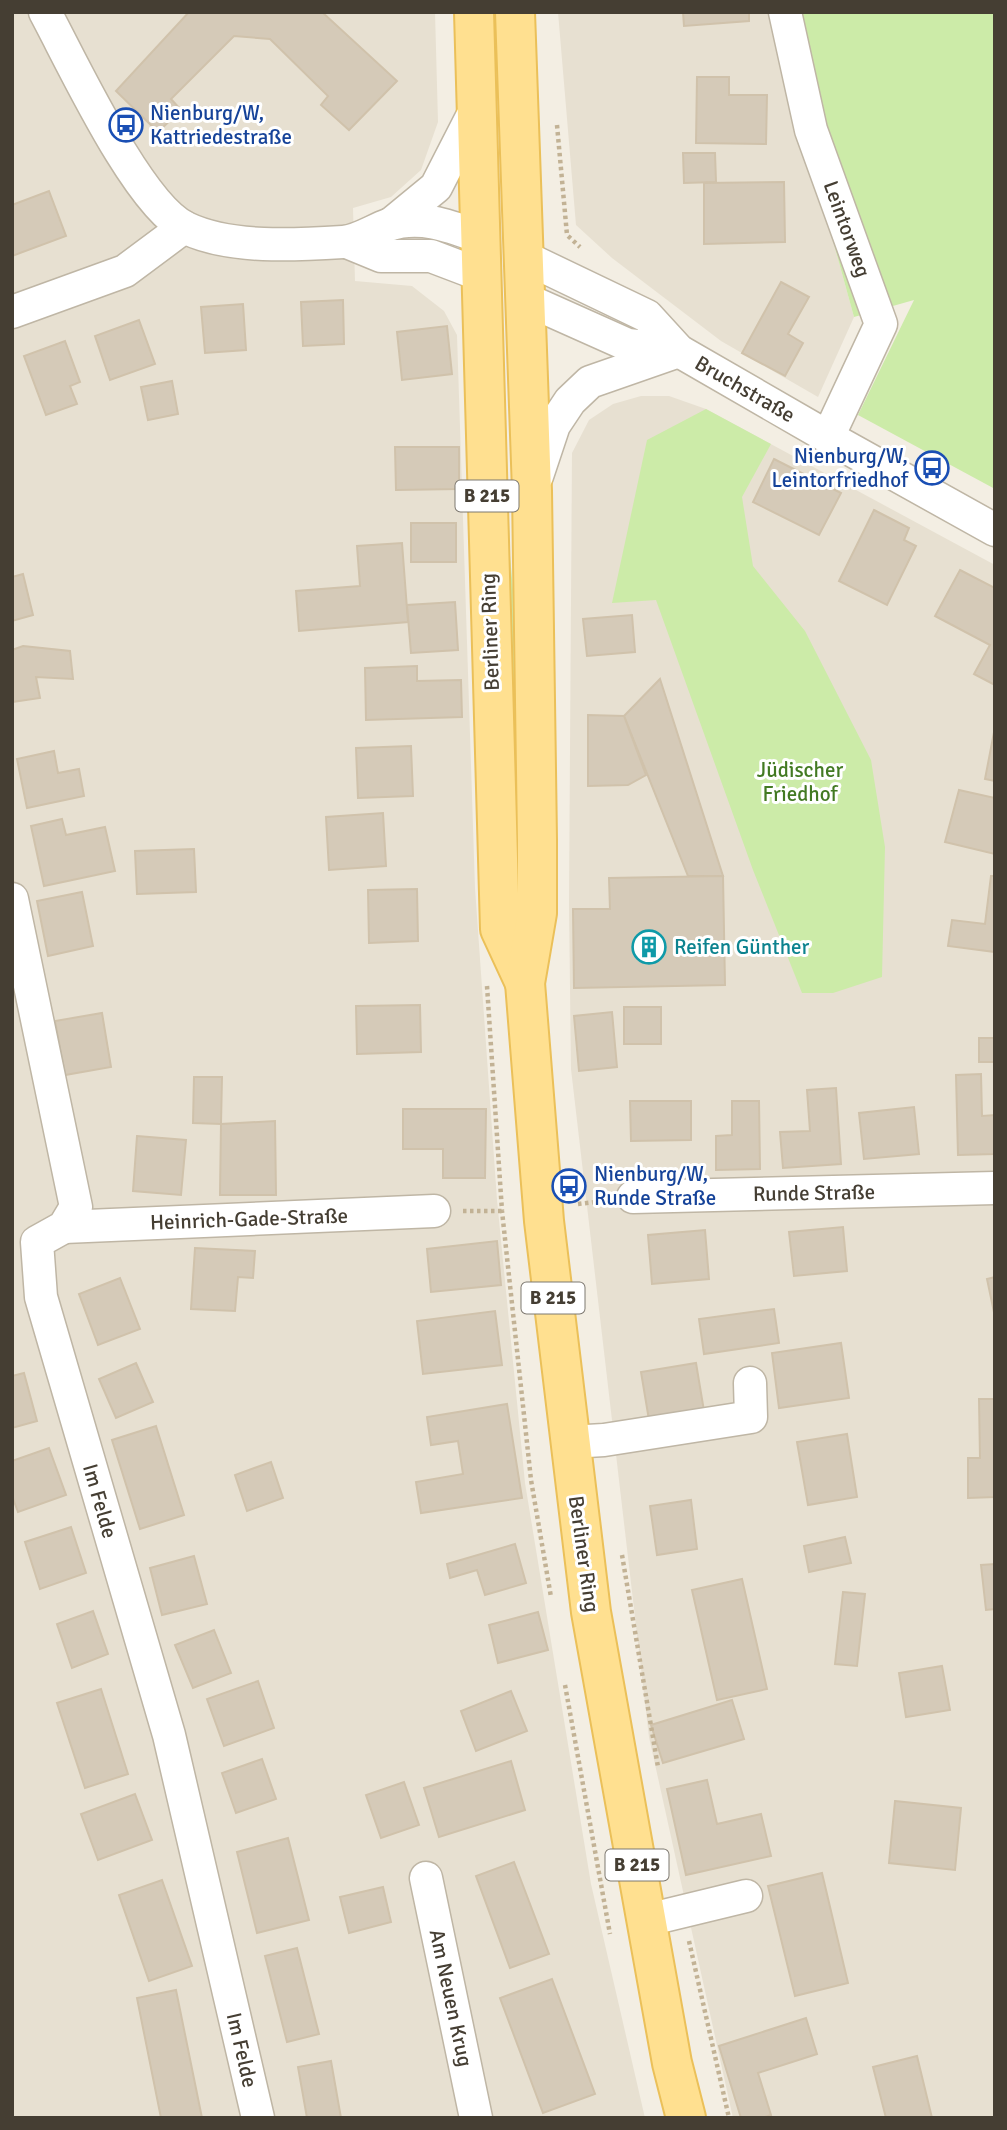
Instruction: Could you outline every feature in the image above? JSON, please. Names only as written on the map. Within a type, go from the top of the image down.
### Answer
[{"type":"main road","name":"Berliner Ring","points":[[474,12],[500,929],[526,983]]},
{"type":"main road","name":"Berliner Ring","points":[[515,12],[532,491],[537,913],[526,983],[544,1221],[591,1612],[664,1916],[672,2063],[686,2118]]},
{"type":"main road","points":[[480,237],[524,257]]},
{"type":"main road","points":[[481,275],[525,299]]},
{"type":"street","points":[[45,12],[134,172],[168,215],[184,227],[209,236],[234,241],[286,244],[347,242],[391,224],[436,187],[477,107]]},
{"type":"street","name":"Leintorweg","points":[[785,12],[811,130],[881,324],[828,438]]},
{"type":"street","points":[[391,224],[434,221],[480,237]]},
{"type":"street","points":[[12,312],[125,271],[184,227]]},
{"type":"street","points":[[347,242],[381,256],[431,256],[481,275]]},
{"type":"street","name":"Bruchstraße","points":[[524,257],[647,316],[679,351],[828,438],[995,530]]},
{"type":"street","name":"Bruchstraße","points":[[525,299],[628,345],[679,351]]},
{"type":"street","name":"Bruchstraße","points":[[532,491],[554,425],[570,401],[590,382],[679,351]]},
{"type":"street","name":"Im Felde","points":[[12,899],[76,1207],[38,1240],[41,1297],[169,1735],[258,2118]]},
{"type":"street","name":"Runde Straße","points":[[632,1197],[995,1188]]},
{"type":"street","name":"Heinrich-Gade-Straße","points":[[38,1240],[434,1212]]},
{"type":"street","points":[[570,1442],[604,1440],[751,1417],[750,1383]]},
{"type":"street","name":"Am Neuen Krug","points":[[426,1878],[476,2118]]},
{"type":"street","points":[[664,1916],[746,1896]]},
{"type":"path","points":[[562,192],[567,235],[589,253]]},
{"type":"path","points":[[578,1204],[580,1217]]},
{"type":"path","points":[[622,1553],[660,1780]]},
{"type":"path","points":[[664,1916],[729,2118]]},
{"type":"shaded area","points":[[12,12],[435,12],[438,122],[421,170],[391,197],[353,208],[355,281],[412,286],[444,311],[457,335],[475,888],[497,1200],[525,1483],[591,1884],[645,2118],[12,2118]]},
{"type":"shaded area","points":[[558,12],[770,12],[854,317],[818,397],[721,341],[612,258],[576,225]]},
{"type":"shaded area","points":[[641,396],[669,396],[706,409],[995,565],[995,2118],[733,2118],[649,1737],[571,1069],[569,903],[572,453],[589,420],[613,404]]},
{"type":"green space","points":[[770,12],[995,12],[995,489],[858,415],[914,300],[854,317]]},
{"type":"green space","points":[[498,359],[504,359],[510,556],[518,644],[521,941],[509,712]]},
{"type":"green space","name":"Jüdischer Friedhof","points":[[706,409],[771,444],[742,497],[753,566],[805,631],[871,760],[885,847],[882,977],[833,993],[802,993],[753,870],[656,600],[612,603],[647,440]]},
{"type":"building","points":[[189,12],[322,12],[397,81],[349,130],[321,105],[328,96],[270,39],[234,36],[171,99],[181,110],[158,132],[116,91]]},
{"type":"building","points":[[683,12],[749,12],[749,21],[684,26]]},
{"type":"building","points":[[697,77],[729,77],[729,95],[767,95],[766,144],[696,143]]},
{"type":"building","points":[[683,153],[715,153],[716,182],[684,183]]},
{"type":"building","points":[[784,182],[785,242],[704,244],[704,183]]},
{"type":"building","points":[[49,191],[66,236],[12,256],[12,205]]},
{"type":"building","points":[[781,282],[809,297],[788,334],[803,343],[785,376],[742,353]]},
{"type":"building","points":[[343,300],[344,344],[303,346],[301,302]]},
{"type":"building","points":[[243,304],[246,350],[205,353],[201,307]]},
{"type":"building","points":[[139,320],[155,364],[110,380],[95,336]]},
{"type":"building","points":[[447,326],[452,374],[402,380],[397,332]]},
{"type":"building","points":[[65,341],[80,382],[70,386],[77,404],[46,415],[24,356]]},
{"type":"building","points":[[172,381],[178,414],[148,420],[141,387]]},
{"type":"building","points":[[395,447],[459,447],[459,489],[396,490]]},
{"type":"building","points":[[774,459],[841,493],[819,535],[753,502]]},
{"type":"building","points":[[874,510],[909,528],[904,540],[916,546],[887,605],[839,581]]},
{"type":"building","points":[[411,523],[456,523],[456,562],[411,562]]},
{"type":"building","points":[[402,543],[408,622],[299,631],[296,591],[360,586],[357,546]]},
{"type":"building","points":[[960,570],[995,588],[995,685],[974,674],[990,645],[935,616]]},
{"type":"building","points":[[23,574],[33,615],[12,621],[12,577]]},
{"type":"building","points":[[455,602],[458,650],[411,653],[407,605]]},
{"type":"building","points":[[632,615],[635,652],[587,656],[583,619]]},
{"type":"building","points":[[23,646],[70,651],[73,679],[36,677],[40,698],[12,702],[12,650]]},
{"type":"building","points":[[417,666],[417,681],[461,680],[462,717],[366,720],[365,668]]},
{"type":"building","points":[[660,679],[723,876],[688,876],[624,716]]},
{"type":"building","points":[[588,715],[624,716],[646,775],[628,785],[588,786]]},
{"type":"building","points":[[995,727],[995,781],[985,779]]},
{"type":"building","points":[[411,746],[413,796],[358,798],[356,748]]},
{"type":"building","points":[[54,751],[58,773],[79,769],[84,796],[27,808],[17,759]]},
{"type":"building","points":[[959,790],[995,798],[995,854],[945,842]]},
{"type":"building","points":[[383,813],[386,866],[329,870],[326,817]]},
{"type":"building","points":[[62,819],[66,835],[105,827],[115,871],[44,886],[31,826]]},
{"type":"building","points":[[194,849],[196,892],[137,894],[135,851]]},
{"type":"building","name":"Reifen Günther","points":[[723,876],[725,985],[574,988],[573,909],[610,909],[609,878]]},
{"type":"building","points":[[991,876],[995,876],[995,952],[948,946],[952,920],[985,924]]},
{"type":"building","points":[[417,889],[418,941],[369,943],[368,890]]},
{"type":"building","points":[[82,892],[93,946],[48,956],[37,901]]},
{"type":"building","points":[[420,1005],[421,1052],[357,1054],[356,1006]]},
{"type":"building","points":[[624,1007],[661,1007],[661,1044],[624,1044]]},
{"type":"building","points":[[612,1012],[617,1067],[579,1071],[574,1016]]},
{"type":"building","points":[[102,1013],[111,1067],[65,1075],[55,1021]]},
{"type":"building","points":[[979,1038],[995,1038],[995,1062],[979,1062]]},
{"type":"building","points":[[981,1074],[982,1116],[995,1115],[995,1154],[958,1155],[956,1075]]},
{"type":"building","points":[[194,1077],[222,1077],[221,1124],[193,1123]]},
{"type":"building","points":[[836,1088],[841,1164],[783,1168],[780,1132],[810,1131],[807,1090]]},
{"type":"building","points":[[630,1101],[691,1101],[691,1140],[631,1141]]},
{"type":"building","points":[[732,1101],[759,1101],[760,1169],[716,1170],[716,1136],[732,1135]]},
{"type":"building","points":[[914,1107],[919,1154],[864,1159],[859,1113]]},
{"type":"building","points":[[403,1109],[486,1109],[485,1178],[443,1178],[443,1149],[403,1149]]},
{"type":"building","points":[[275,1121],[276,1195],[220,1195],[221,1124]]},
{"type":"building","points":[[137,1136],[186,1140],[181,1195],[133,1191]]},
{"type":"building","points":[[843,1227],[847,1271],[794,1276],[789,1232]]},
{"type":"building","points":[[705,1230],[709,1279],[652,1284],[648,1235]]},
{"type":"building","points":[[497,1241],[501,1285],[431,1292],[427,1249]]},
{"type":"building","points":[[195,1248],[255,1251],[253,1278],[238,1277],[235,1311],[191,1309]]},
{"type":"building","points":[[995,1277],[995,1317],[987,1279]]},
{"type":"building","points":[[120,1278],[140,1329],[98,1345],[79,1294]]},
{"type":"building","points":[[774,1309],[779,1343],[704,1354],[699,1319]]},
{"type":"building","points":[[495,1311],[502,1365],[423,1374],[417,1321]]},
{"type":"building","points":[[841,1343],[849,1398],[779,1408],[772,1353]]},
{"type":"building","points":[[136,1363],[153,1402],[116,1418],[99,1379]]},
{"type":"building","points":[[696,1363],[705,1417],[650,1426],[641,1372]]},
{"type":"building","points":[[24,1373],[37,1421],[12,1428],[12,1376]]},
{"type":"building","points":[[979,1399],[995,1399],[995,1497],[968,1498],[968,1458],[980,1458]]},
{"type":"building","points":[[507,1404],[522,1498],[421,1513],[416,1482],[463,1474],[458,1441],[431,1445],[427,1417]]},
{"type":"building","points":[[156,1426],[184,1515],[140,1529],[112,1440]]},
{"type":"building","points":[[847,1434],[857,1497],[808,1505],[797,1442]]},
{"type":"building","points":[[49,1448],[66,1495],[18,1512],[12,1496],[12,1461]]},
{"type":"building","points":[[271,1462],[283,1498],[247,1511],[235,1475]]},
{"type":"building","points":[[691,1500],[697,1549],[657,1555],[650,1506]]},
{"type":"building","points":[[71,1527],[86,1573],[40,1589],[25,1542]]},
{"type":"building","points":[[845,1537],[851,1563],[809,1572],[804,1546]]},
{"type":"building","points":[[515,1544],[526,1583],[485,1595],[477,1570],[450,1578],[447,1564]]},
{"type":"building","points":[[194,1556],[207,1604],[162,1615],[150,1568]]},
{"type":"building","points":[[995,1564],[995,1609],[986,1610],[981,1565]]},
{"type":"building","points":[[742,1579],[767,1689],[717,1700],[692,1590]]},
{"type":"building","points":[[843,1592],[865,1594],[857,1666],[835,1664]]},
{"type":"building","points":[[93,1611],[108,1654],[72,1668],[57,1624]]},
{"type":"building","points":[[538,1612],[548,1650],[498,1663],[489,1625]]},
{"type":"building","points":[[214,1630],[231,1673],[193,1688],[175,1645]]},
{"type":"building","points":[[942,1666],[950,1710],[906,1717],[899,1673]]},
{"type":"building","points":[[258,1681],[274,1728],[224,1746],[207,1699]]},
{"type":"building","points":[[101,1689],[128,1774],[85,1788],[57,1703]]},
{"type":"building","points":[[511,1691],[527,1731],[476,1751],[461,1711]]},
{"type":"building","points":[[732,1700],[744,1739],[663,1763],[651,1725]]},
{"type":"building","points":[[262,1759],[276,1799],[236,1813],[222,1773]]},
{"type":"building","points":[[511,1761],[525,1810],[439,1837],[424,1788]]},
{"type":"building","points":[[707,1780],[717,1824],[761,1814],[771,1856],[686,1875],[667,1789]]},
{"type":"building","points":[[404,1782],[419,1825],[381,1838],[366,1795]]},
{"type":"building","points":[[135,1794],[152,1840],[98,1860],[81,1814]]},
{"type":"building","points":[[895,1801],[961,1808],[955,1870],[889,1863]]},
{"type":"building","points":[[288,1838],[309,1920],[257,1933],[237,1852]]},
{"type":"building","points":[[514,1862],[549,1954],[510,1968],[476,1876]]},
{"type":"building","points":[[822,1873],[848,1983],[795,1996],[768,1886]]},
{"type":"building","points":[[162,1880],[192,1966],[149,1981],[119,1895]]},
{"type":"building","points":[[383,1887],[391,1922],[349,1933],[340,1897]]},
{"type":"building","points":[[297,1948],[319,2034],[287,2042],[265,1956]]},
{"type":"building","points":[[552,1979],[595,2094],[543,2113],[500,1998]]},
{"type":"building","points":[[176,1990],[202,2118],[161,2118],[137,1998]]},
{"type":"building","points":[[806,2018],[817,2054],[758,2073],[771,2115],[741,2118],[719,2046]]},
{"type":"building","points":[[917,2056],[932,2118],[886,2118],[873,2067]]},
{"type":"building","points":[[331,2061],[341,2118],[307,2118],[298,2067]]},
{"type":"place","name":"Nienburg/W, Kattriedestraße","points":[[126,125]]},
{"type":"place","name":"Nienburg/W, Leintorfriedhof","points":[[932,468]]},
{"type":"place","name":"Reifen Günther","points":[[649,947]]},
{"type":"place","name":"Nienburg/W, Runde Straße","points":[[569,1186]]}]
